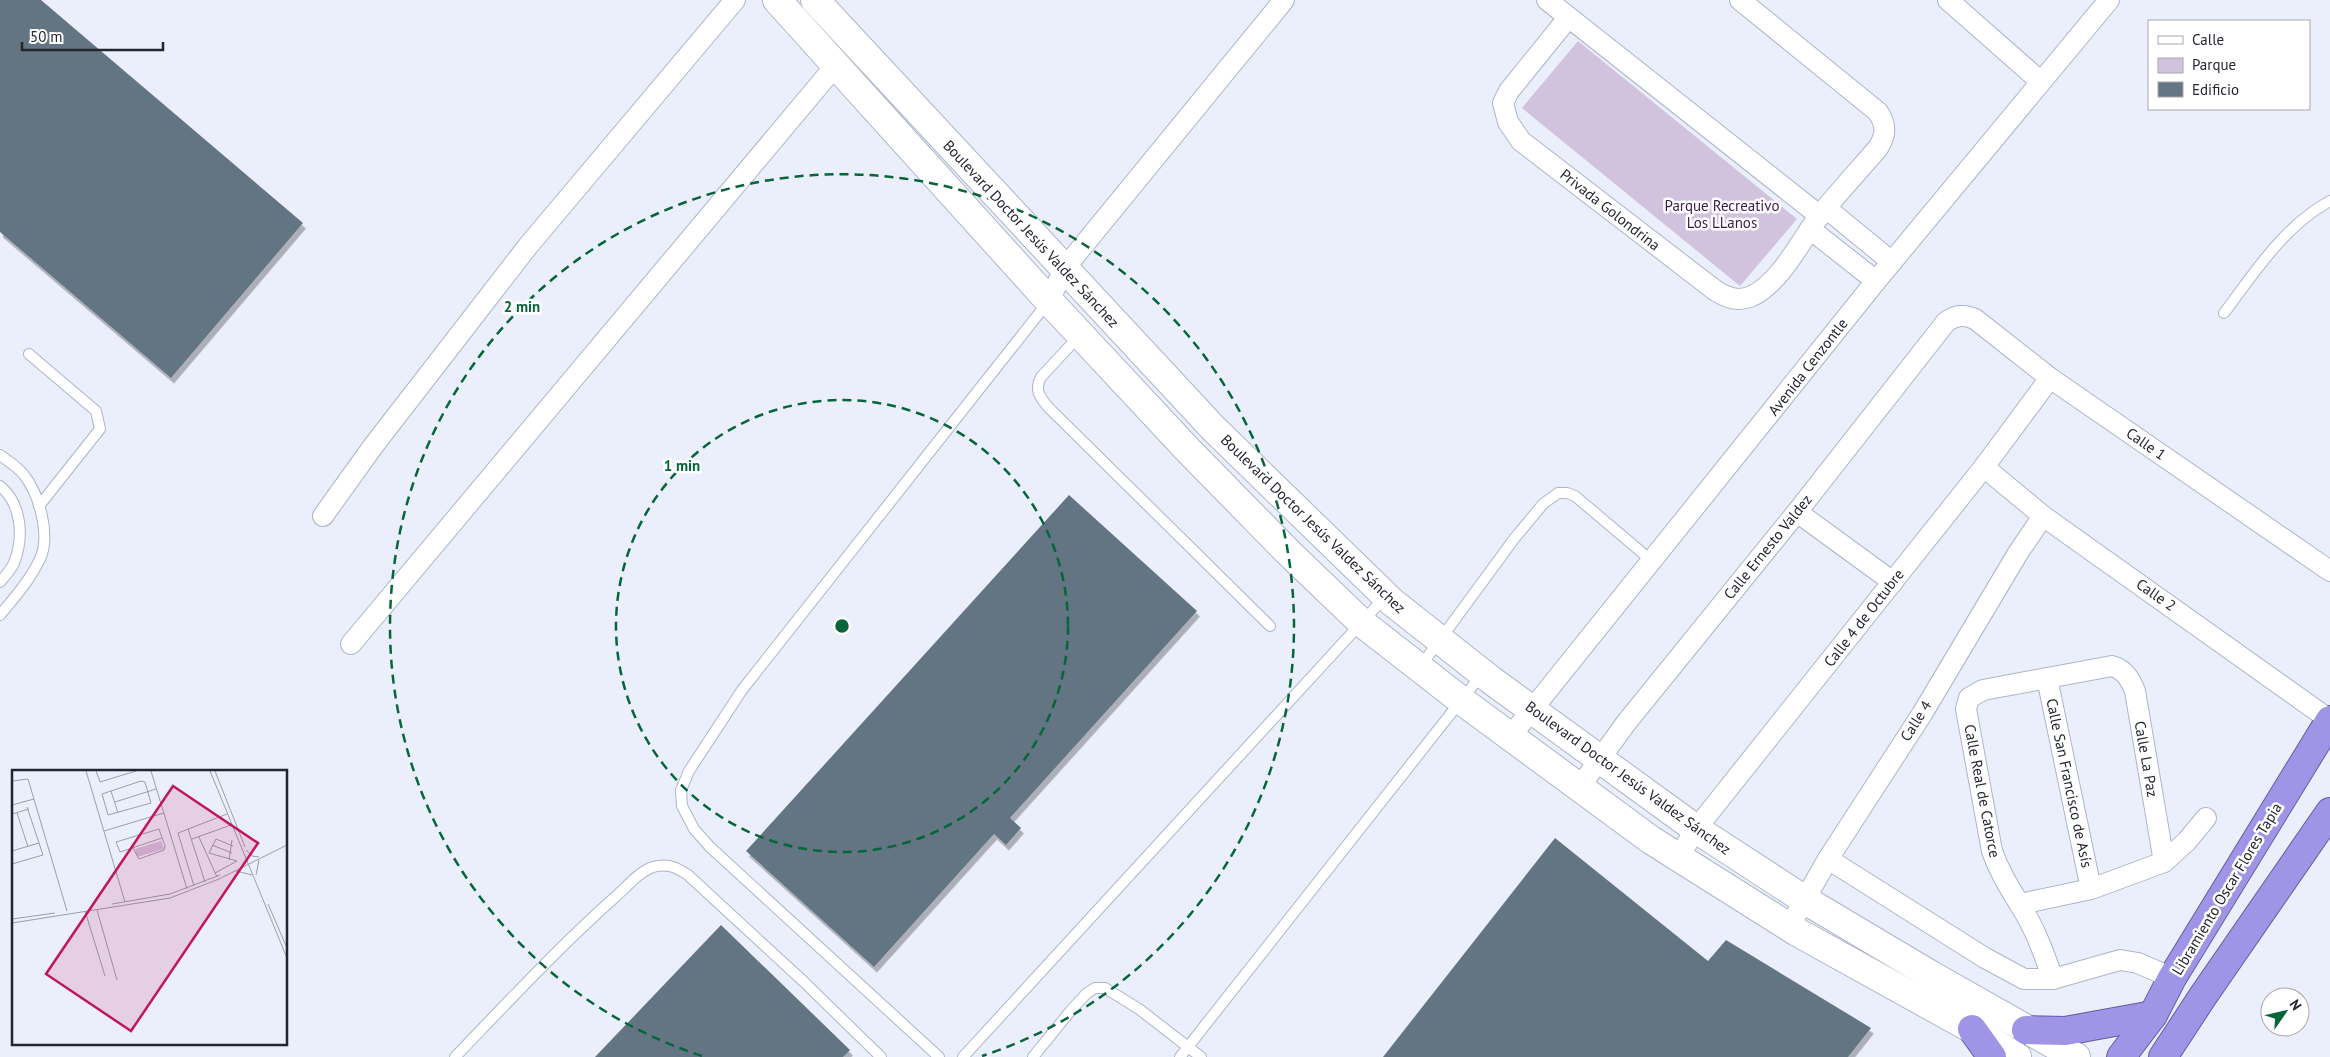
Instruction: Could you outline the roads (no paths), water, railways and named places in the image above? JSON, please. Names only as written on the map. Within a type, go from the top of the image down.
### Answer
[{"type":"highway","name":"Libramiento Oscar Flores Tapia","points":[[2122,1057],[2153,1015],[2172,978],[2330,720]]},
{"type":"highway","points":[[2163,1057],[2330,812]]},
{"type":"highway","points":[[2185,1057],[2203,996]]},
{"type":"highway","points":[[2026,1030],[2065,1030],[2153,1015]]},
{"type":"highway","points":[[1972,1029],[1992,1057]]},
{"type":"main road","name":"Boulevard Doctor Jesús Valdez Sánchez","points":[[777,0],[1049,301],[1228,492],[1362,623],[1510,737],[1678,858],[1788,927],[1972,1029],[2017,1057]]},
{"type":"main road","name":"Boulevard Doctor Jesús Valdez Sánchez","points":[[815,0],[1213,428],[1386,596],[1482,673],[1696,829],[1805,900],[2026,1030],[2076,1057]]},
{"type":"street","points":[[323,516],[380,438],[528,246],[735,0]]},
{"type":"street","points":[[1049,301],[1064,269],[1284,0]]},
{"type":"street","points":[[1547,0],[1819,217],[1892,262]]},
{"type":"street","name":"Privada Golondrina","points":[[1568,18],[1509,91],[1503,103],[1508,122],[1521,141],[1716,291],[1731,299],[1745,298],[1770,284],[1819,217],[1878,148],[1885,136],[1882,118],[1870,104],[1740,0]]},
{"type":"street","points":[[1948,0],[2040,81]]},
{"type":"street","name":"Avenida Cenzontle","points":[[1510,737],[1876,281],[2109,0]]},
{"type":"street","points":[[351,644],[836,65]]},
{"type":"street","points":[[1819,217],[1876,281]]},
{"type":"street","name":"Calle Ernesto Valdez","points":[[1579,788],[1626,722],[1797,512],[1946,322],[1955,316],[1964,316]]},
{"type":"street","name":"Calle 1","points":[[1964,316],[1975,319],[2050,378],[2330,571]]},
{"type":"street","name":"Calle 4 de Octubre","points":[[1678,858],[1696,829],[1984,467],[2050,378]]},
{"type":"street","name":"Calle 2","points":[[1984,467],[2043,516],[2330,720]]},
{"type":"street","points":[[1797,512],[1893,582]]},
{"type":"street","name":"Calle 4","points":[[1788,927],[1828,859],[1922,714],[1989,600],[2043,516]]},
{"type":"street","name":"Calle Real de Catorce","points":[[2053,979],[2038,939],[2020,904],[2000,873],[1992,851],[1966,709],[1967,702],[1976,692],[2112,666]]},
{"type":"street","name":"Calle La Paz","points":[[2112,666],[2124,672],[2135,691],[2164,862]]},
{"type":"street","name":"Calle San Francisco de Asís","points":[[2047,678],[2090,889]]},
{"type":"street","points":[[2020,904],[2090,889],[2164,862],[2187,842],[2206,818]]},
{"type":"street","points":[[1828,859],[2011,973],[2024,979],[2053,979],[2106,964],[2130,960],[2172,978]]},
{"type":"lane","points":[[2224,313],[2272,250],[2310,212],[2330,201]]},
{"type":"lane","points":[[939,1057],[710,847],[694,829],[685,815],[681,790],[690,772],[742,690],[1049,301]]},
{"type":"lane","points":[[1081,335],[1041,377],[1037,384],[1038,394],[1048,408],[1270,626]]},
{"type":"lane","points":[[29,354],[96,411],[100,421],[100,429],[39,506]]},
{"type":"lane","points":[[0,455],[23,474],[39,506],[44,524],[41,556],[26,583],[0,615]]},
{"type":"lane","points":[[0,486],[5,490],[15,508],[20,528],[19,548],[14,565],[0,582]]},
{"type":"lane","points":[[1419,668],[1514,539],[1543,504],[1554,494],[1567,493],[1575,496],[1652,561]]},
{"type":"lane","points":[[963,1057],[1386,596]]},
{"type":"lane","points":[[1180,1057],[1462,701],[1482,673]]},
{"type":"lane","points":[[455,1057],[566,942],[644,871],[666,865],[675,866],[688,874],[803,981],[878,1056]]},
{"type":"lane","points":[[1033,1057],[1086,993],[1096,988],[1105,988],[1138,1009],[1201,1057]]},
{"type":"park label","name":"Parque Recreativo Los LLanos","points":[[1722,214]]}]
